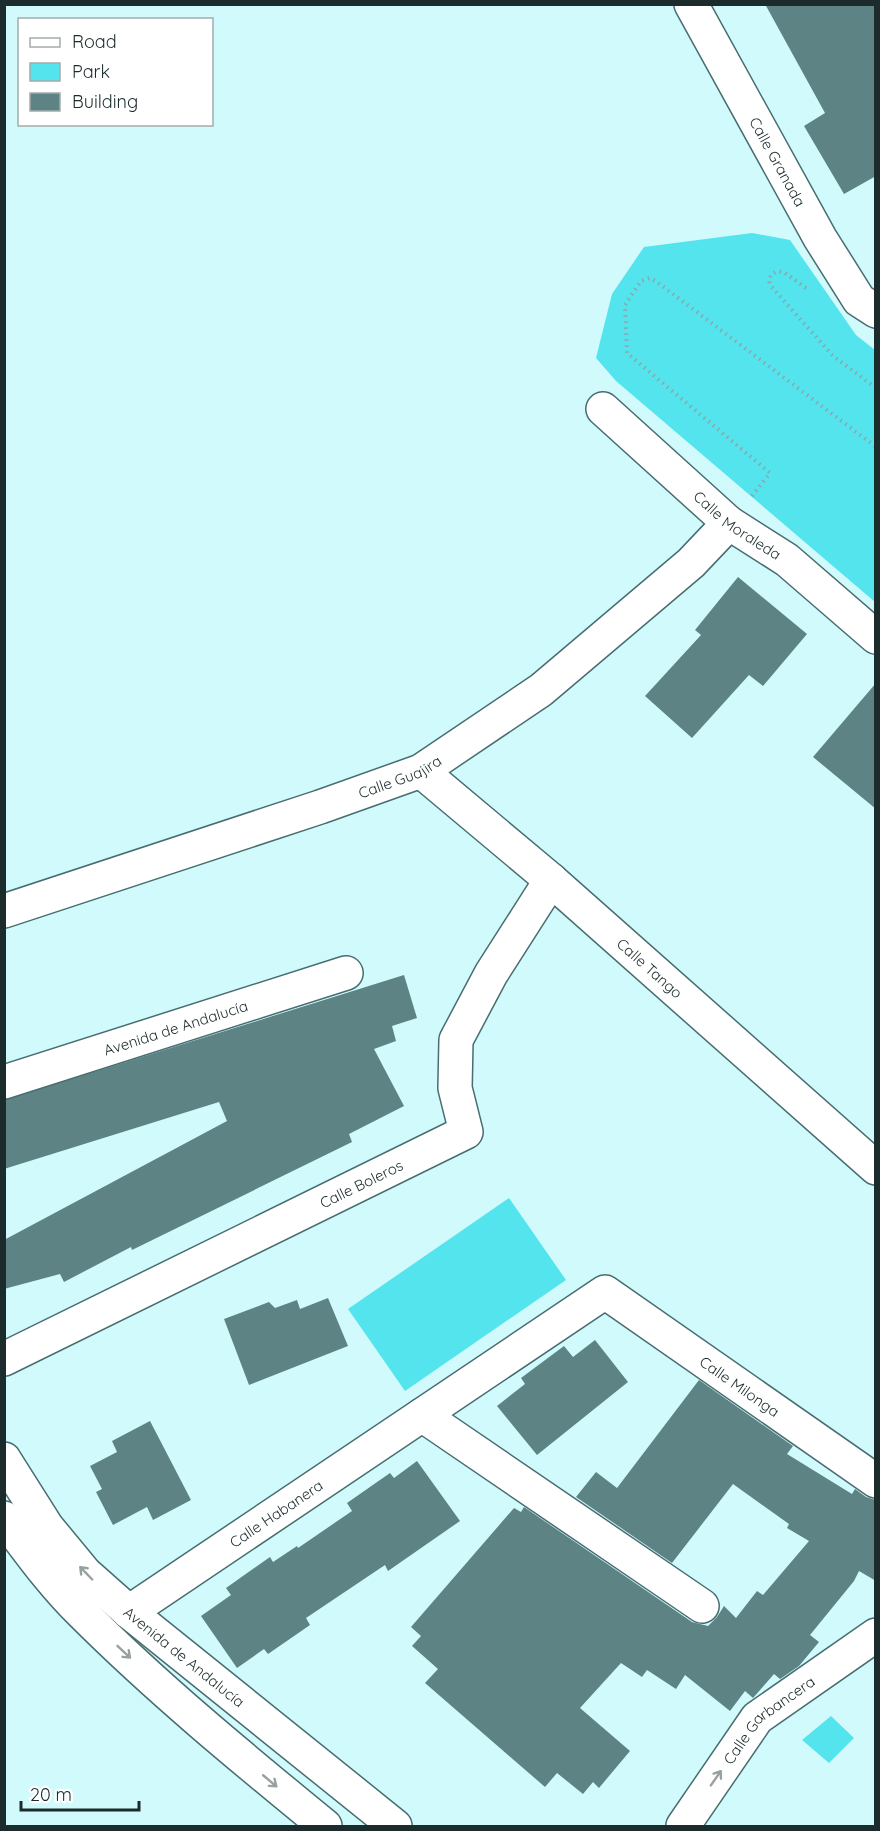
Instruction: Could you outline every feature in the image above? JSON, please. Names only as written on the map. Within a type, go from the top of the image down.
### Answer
[{"type":"street","name":"Calle Granada","points":[[691,4],[820,238],[859,300],[876,311]]},
{"type":"street","name":"Calle Moraleda","points":[[603,409],[729,523],[787,560],[876,638]]},
{"type":"street","name":"Calle Guajira","points":[[4,911],[320,807],[421,771],[541,690],[691,563],[729,523]]},
{"type":"street","name":"Calle Tango","points":[[421,771],[551,880],[876,1168]]},
{"type":"street","name":"Calle Boleros","points":[[4,1359],[466,1132],[455,1088],[456,1040],[491,974],[551,880]]},
{"type":"street","name":"Avenida de Andalucía","points":[[4,1082],[346,973]]},
{"type":"street","name":"Calle Habanera","points":[[129,1612],[605,1292]]},
{"type":"street","name":"Calle Milonga","points":[[605,1292],[876,1481]]},
{"type":"street","points":[[422,1415],[702,1606]]},
{"type":"street","name":"Avenida de Andalucía","points":[[4,1459],[47,1527],[85,1573],[129,1612],[394,1827]]},
{"type":"street","points":[[7,1526],[81,1612],[179,1704],[325,1827]]},
{"type":"street","points":[[81,1612],[129,1612]]},
{"type":"street","name":"Calle Garbancera","points":[[683,1827],[757,1718],[876,1635]]},
{"type":"street","points":[[227,1692],[248,1735],[360,1827]]},
{"type":"path","points":[[810,291],[778,271],[771,274],[769,279],[770,285],[833,356],[876,388]]},
{"type":"path","points":[[751,496],[770,473],[627,352],[626,305],[641,281],[650,278],[657,282],[876,447]]},
{"type":"green space","points":[[752,233],[790,240],[856,335],[875,350],[875,602],[616,381],[596,358],[612,294],[644,247]]},
{"type":"green space","points":[[509,1198],[566,1280],[405,1391],[348,1309]]},
{"type":"green space","points":[[831,1716],[854,1738],[829,1763],[802,1740]]},
{"type":"building","points":[[765,4],[876,4],[876,176],[844,194],[804,126],[825,113]]},
{"type":"building","points":[[738,577],[807,634],[763,686],[749,675],[692,738],[645,696],[701,635],[695,630]]},
{"type":"building","points":[[876,683],[876,809],[813,757]]},
{"type":"building","points":[[404,975],[417,1018],[392,1026],[396,1041],[374,1049],[404,1106],[349,1134],[352,1142],[132,1250],[131,1247],[64,1282],[60,1274],[4,1289],[4,1240],[227,1121],[219,1102],[4,1169],[4,1100]]},
{"type":"building","points":[[328,1298],[348,1346],[249,1385],[224,1319],[269,1302],[275,1308],[297,1300],[300,1309]]},
{"type":"building","points":[[595,1340],[628,1382],[537,1455],[497,1406],[525,1384],[521,1378],[564,1346],[573,1357]]},
{"type":"building","points":[[699,1380],[793,1446],[787,1454],[852,1494],[855,1489],[866,1497],[876,1500],[876,1581],[859,1571],[854,1581],[810,1635],[819,1642],[799,1666],[780,1679],[774,1674],[753,1698],[745,1691],[730,1711],[685,1675],[676,1689],[647,1670],[642,1677],[621,1663],[580,1708],[630,1751],[599,1788],[593,1782],[583,1794],[557,1773],[545,1787],[425,1683],[438,1669],[412,1646],[421,1636],[411,1627],[514,1508],[521,1512],[524,1507],[692,1622],[708,1626],[724,1606],[736,1618],[757,1591],[763,1595],[809,1541],[787,1528],[789,1524],[733,1484],[672,1563],[576,1497],[596,1472],[617,1488]]},
{"type":"building","points":[[150,1421],[191,1500],[153,1520],[147,1507],[113,1525],[96,1492],[102,1489],[90,1466],[117,1452],[112,1441]]},
{"type":"building","points":[[417,1461],[460,1521],[388,1571],[385,1565],[306,1618],[310,1625],[268,1654],[264,1649],[237,1668],[201,1616],[231,1595],[226,1588],[270,1557],[273,1562],[297,1546],[298,1548],[352,1511],[347,1503],[390,1473],[394,1478]]}]
